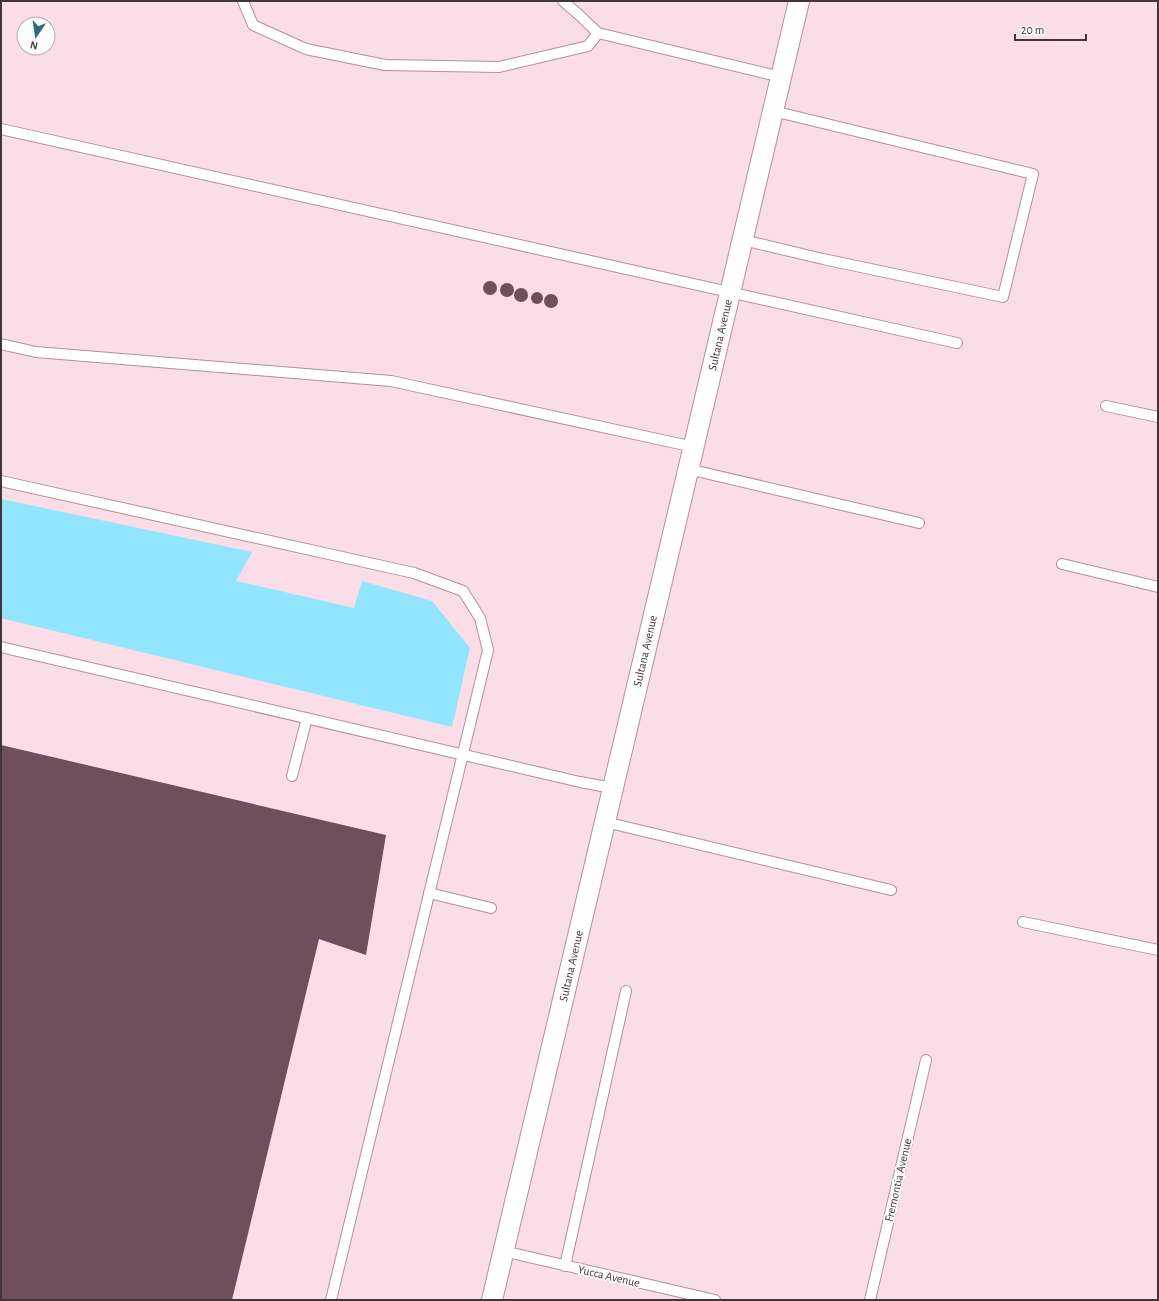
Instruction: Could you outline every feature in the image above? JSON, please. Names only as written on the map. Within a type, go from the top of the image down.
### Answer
[{"type":"street","name":"Sultana Avenue","points":[[492,1300],[799,1]]},
{"type":"lane","points":[[243,1],[253,24],[306,48],[385,65],[499,67],[588,46],[598,32]]},
{"type":"lane","points":[[562,1],[598,32],[781,76]]},
{"type":"lane","points":[[743,240],[823,259],[1003,297],[1029,189],[1032,174],[773,111]]},
{"type":"lane","points":[[1,129],[957,342]]},
{"type":"lane","points":[[1,344],[36,352],[391,381],[694,447]]},
{"type":"lane","points":[[1106,406],[1158,417]]},
{"type":"lane","points":[[688,469],[918,523]]},
{"type":"lane","points":[[1,481],[414,573],[463,591],[480,618],[488,650],[331,1300]]},
{"type":"lane","points":[[1062,564],[1158,587]]},
{"type":"lane","points":[[1,647],[580,782],[613,788]]},
{"type":"lane","points":[[292,776],[307,718]]},
{"type":"lane","points":[[605,822],[891,890]]},
{"type":"lane","points":[[429,893],[491,908]]},
{"type":"lane","points":[[1023,922],[1158,950]]},
{"type":"lane","points":[[565,1266],[626,992]]},
{"type":"lane","name":"Fremontia Avenue","points":[[870,1300],[926,1060]]},
{"type":"lane","name":"Yucca Avenue","points":[[503,1251],[710,1299]]},
{"type":"shaded area","points":[[1,1],[1158,1],[1158,1300],[1,1300]]},
{"type":"water","points":[[1,499],[252,552],[236,581],[354,608],[362,581],[432,601],[470,648],[452,727],[1,618]]},
{"type":"building","points":[[490,281],[495,283],[497,288],[495,293],[490,295],[485,293],[483,288],[485,283]]},
{"type":"building","points":[[507,283],[512,285],[514,290],[512,295],[507,297],[502,295],[500,290],[502,285]]},
{"type":"building","points":[[521,288],[526,290],[528,295],[526,300],[521,302],[516,300],[514,295],[516,290]]},
{"type":"building","points":[[539,292],[542,293],[542,303],[535,304],[532,303],[531,296],[532,293]]},
{"type":"building","points":[[551,294],[556,296],[558,301],[556,306],[551,308],[546,306],[544,301],[546,296]]},
{"type":"building","points":[[1,745],[386,835],[366,955],[319,939],[232,1300],[1,1300]]}]
